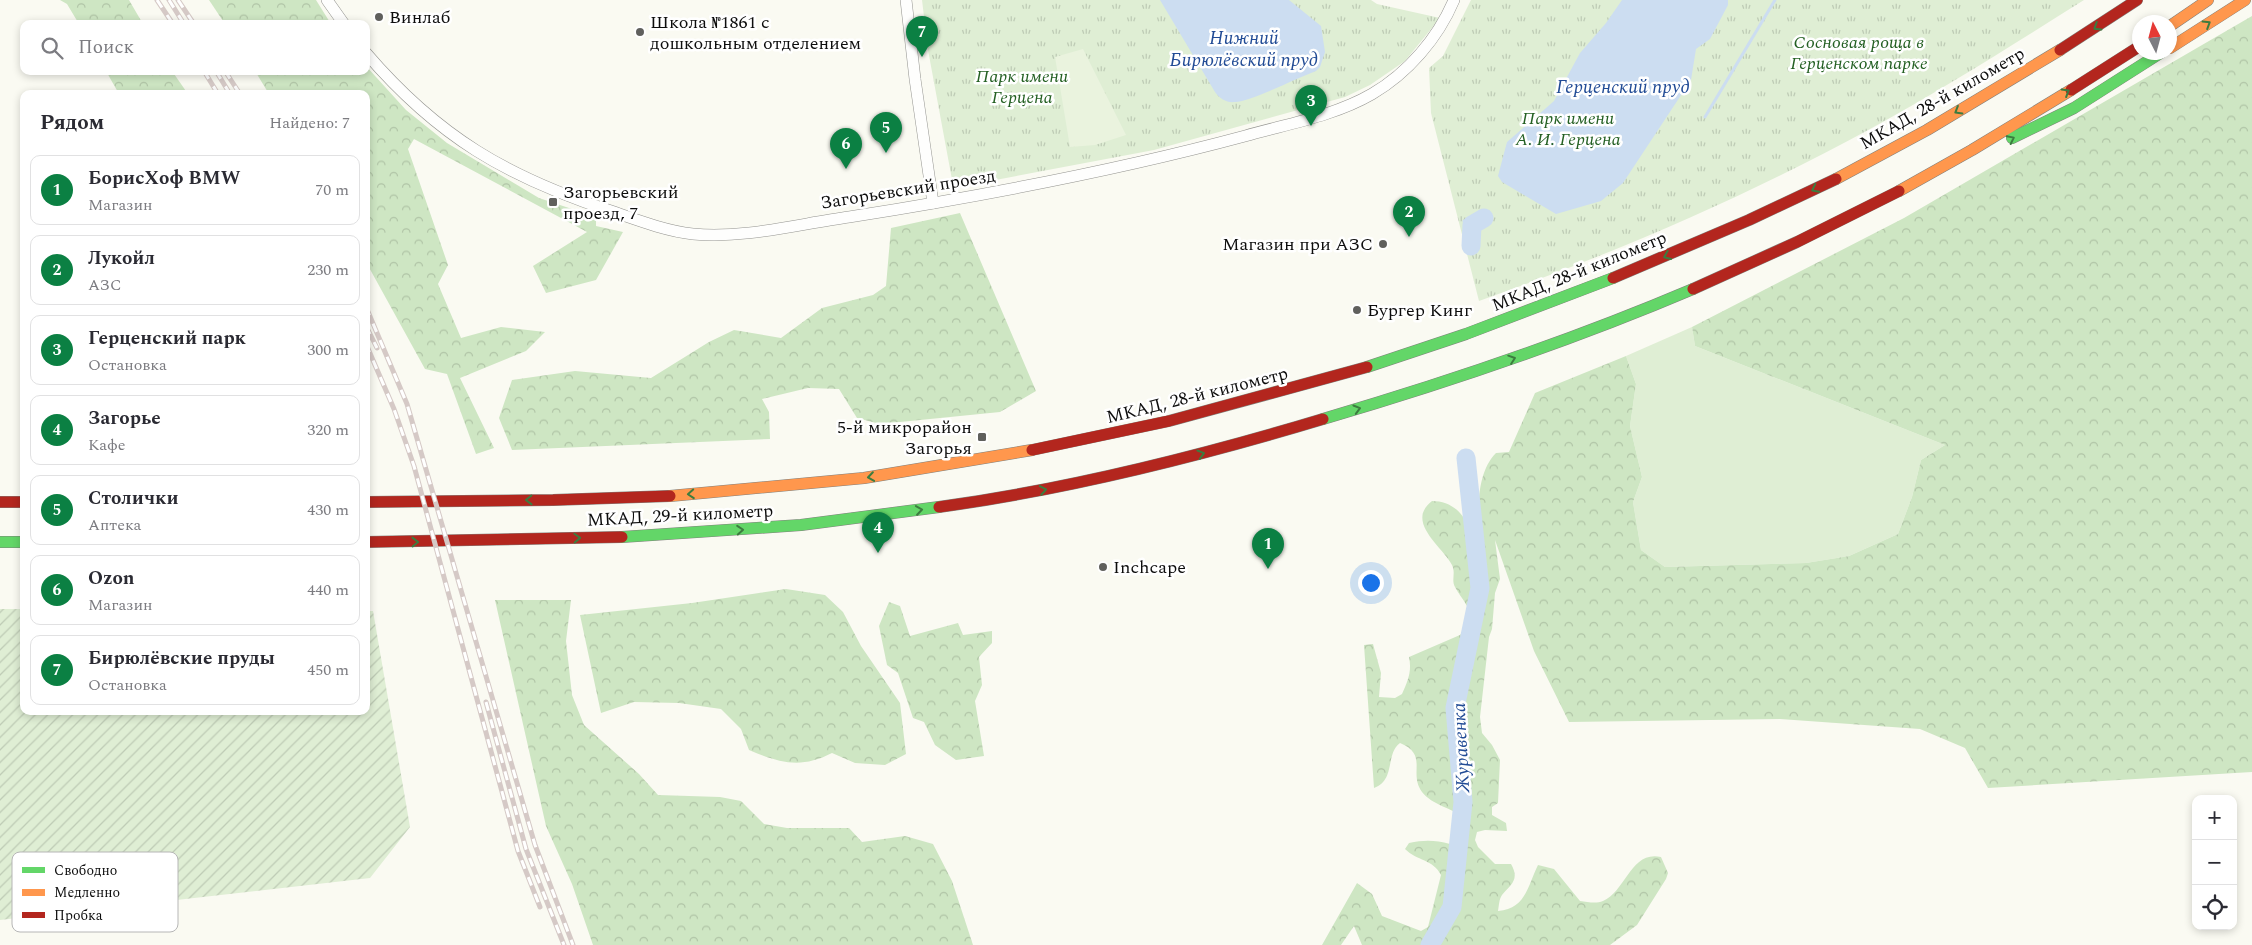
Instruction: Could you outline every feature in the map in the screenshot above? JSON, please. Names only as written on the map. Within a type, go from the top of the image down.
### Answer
[{"type":"highway","name":"МКАД, 28-й километр","points":[[988,459],[1060,446],[1176,420],[1345,374],[1499,322],[1605,282],[1780,206],[1896,148],[2056,52],[2137,0]]},
{"type":"highway","points":[[2177,21],[2208,0]]},
{"type":"highway","points":[[2177,44],[2245,0]]},
{"type":"highway","points":[[1857,213],[1915,182],[2132,51]]},
{"type":"highway","points":[[1857,213],[2074,108],[2149,60]]},
{"type":"highway","name":"МКАД, 29-й километр","points":[[370,542],[546,540],[744,530],[865,518],[1059,487],[1185,458],[1436,385],[1620,319],[1797,242],[1857,213]]},
{"type":"highway","name":"МКАД, 29-й километр","points":[[370,502],[545,500],[723,492],[860,478],[988,459]]},
{"type":"highway","points":[[0,502],[20,502]]},
{"type":"highway","points":[[0,542],[20,542]]},
{"type":"street","points":[[327,0],[341,20]]},
{"type":"street","points":[[906,0],[933,203]]},
{"type":"street","name":"Загорьевский проезд","points":[[370,58],[395,87],[425,115],[479,154],[536,184],[630,218],[690,234],[727,235],[933,203],[1134,165],[1192,151],[1339,108],[1375,93],[1404,70],[1438,31],[1454,0]]},
{"type":"green space","points":[[60,0],[129,0],[141,20],[77,20],[67,4]]},
{"type":"green space","points":[[209,0],[316,0],[328,20],[222,20]]},
{"type":"green space","name":"Парк имени Герцена","points":[[922,0],[1371,0],[1377,4],[1440,18],[1405,61],[1370,85],[1345,97],[1154,150],[969,185],[953,185],[928,50]]},
{"type":"green space","name":"Парк имени А. И. Герцена","points":[[1471,0],[2084,0],[1897,114],[1775,178],[1629,244],[1479,301],[1431,113],[1429,68],[1443,56]]},
{"type":"green space","points":[[2252,16],[2252,772],[1988,788],[1965,748],[1920,729],[1780,719],[1569,722],[1534,651],[1495,540],[1500,579],[1495,593],[1480,717],[1482,733],[1492,745],[1500,760],[1498,803],[1492,807],[1492,815],[1506,823],[1507,831],[1485,830],[1477,832],[1475,840],[1478,847],[1495,864],[1511,864],[1514,869],[1513,881],[1501,897],[1498,911],[1515,906],[1520,901],[1525,895],[1538,865],[1554,869],[1580,901],[1595,903],[1611,896],[1636,865],[1651,856],[1661,857],[1668,873],[1666,879],[1637,925],[1610,945],[1362,945],[1354,926],[1341,945],[1322,945],[1357,883],[1372,894],[1382,916],[1421,931],[1428,927],[1441,875],[1434,866],[1405,849],[1409,843],[1420,841],[1450,844],[1460,833],[1465,818],[1431,800],[1422,792],[1418,785],[1414,753],[1400,743],[1395,748],[1385,779],[1374,788],[1364,645],[1373,644],[1381,673],[1379,697],[1395,698],[1402,694],[1408,680],[1410,671],[1409,657],[1460,635],[1466,627],[1469,621],[1469,610],[1454,584],[1452,565],[1428,534],[1422,517],[1425,509],[1432,501],[1450,505],[1466,521],[1473,551],[1482,551],[1478,513],[1484,474],[1489,462],[1496,453],[1509,452],[1535,393],[1626,356],[1636,384],[1630,426],[1642,477],[1633,502],[1641,550],[1665,567],[1806,563],[1849,556],[1898,534],[1912,497],[1921,460],[1945,445],[1695,346],[1692,327],[1904,218]]},
{"type":"green space","points":[[1083,49],[1126,135],[1095,145],[1070,147],[1055,57]]},
{"type":"green space","points":[[370,70],[406,110],[447,143],[539,198],[596,217],[596,226],[623,232],[596,280],[546,293],[533,266],[587,232],[414,139],[408,149],[448,265],[438,284],[461,338],[501,327],[545,332],[526,351],[460,378],[494,448],[476,454],[447,374],[425,369],[370,269],[370,90],[267,90],[257,75],[370,75]]},
{"type":"green space","points":[[108,75],[175,75],[185,90],[117,90]]},
{"type":"green space","points":[[960,213],[1036,391],[1000,412],[880,424],[857,418],[839,389],[808,388],[762,399],[769,412],[770,439],[512,450],[499,418],[512,380],[575,371],[651,378],[709,342],[734,330],[781,338],[822,308],[873,295],[886,286],[891,228]]},
{"type":"green space","points":[[1692,327],[1695,346],[1945,445],[1921,460],[1912,497],[1898,534],[1849,556],[1806,563],[1665,567],[1641,550],[1633,502],[1642,477],[1630,426],[1636,384],[1626,356]]},
{"type":"green space","points":[[786,589],[825,595],[843,612],[861,646],[900,703],[906,754],[885,765],[855,763],[832,753],[800,763],[781,761],[749,750],[741,729],[721,709],[679,703],[634,702],[601,713],[580,615],[692,603]]},
{"type":"green space","points":[[495,600],[571,600],[566,641],[572,695],[584,725],[639,774],[658,795],[720,797],[741,801],[764,824],[787,828],[849,828],[862,842],[905,836],[933,844],[952,881],[973,945],[593,945],[572,884],[546,826]]},
{"type":"green space","points":[[889,602],[900,606],[910,636],[958,623],[963,635],[992,631],[992,643],[979,657],[982,685],[975,701],[984,756],[956,760],[935,745],[924,722],[913,718],[898,673],[887,665],[879,626]]},
{"type":"green space","points":[[0,609],[20,609],[20,715],[370,715],[370,611],[373,611],[410,827],[370,878],[178,900],[178,852],[12,852],[12,919],[0,920]]},
{"type":"water","name":"Нижний Бирюлёвский пруд","points":[[1160,0],[1289,0],[1321,26],[1325,52],[1320,67],[1316,71],[1243,101],[1232,102],[1221,99]]},
{"type":"water","name":"Герценский пруд","points":[[1622,0],[1728,0],[1728,5],[1710,39],[1696,49],[1691,80],[1623,183],[1601,201],[1556,214],[1502,182],[1498,176],[1507,142],[1554,101],[1580,53],[1606,23]]},
{"type":"waterway","points":[[1705,117],[1775,0]]},
{"type":"waterway","name":"Журавенка","points":[[1471,246],[1472,225],[1484,218]]},
{"type":"waterway","points":[[1464,221],[1472,225]]},
{"type":"waterway","name":"Журавенка","points":[[1430,945],[1452,907],[1463,802],[1455,708],[1480,588],[1466,458]]},
{"type":"railway","points":[[157,0],[170,20]]},
{"type":"railway","points":[[169,0],[182,20]]},
{"type":"railway","points":[[178,0],[191,20]]},
{"type":"railway","points":[[206,75],[216,90]]},
{"type":"railway","points":[[218,75],[228,90]]},
{"type":"railway","points":[[228,75],[237,90]]},
{"type":"railway","points":[[370,316],[407,404],[535,845],[573,945]]},
{"type":"railway","points":[[370,334],[377,348]]},
{"type":"railway","points":[[370,353],[394,409],[414,466],[518,851],[540,907]]},
{"type":"railway","points":[[486,702],[526,849],[564,945]]},
{"type":"traffic: fast","points":[[2012,138],[2074,108],[2149,60]]},
{"type":"traffic: fast","points":[[1367,367],[1466,334],[1613,278]]},
{"type":"traffic: fast","points":[[1323,419],[1417,390],[1556,343],[1693,289]]},
{"type":"traffic: fast","points":[[622,537],[801,525],[939,507]]},
{"type":"traffic: fast","points":[[0,542],[20,542]]},
{"type":"traffic: slow","points":[[2177,21],[2208,0]]},
{"type":"traffic: slow","points":[[2177,44],[2245,0]]},
{"type":"traffic: slow","points":[[1836,179],[1927,130],[2060,50]]},
{"type":"traffic: slow","points":[[1899,191],[1972,150],[2071,90]]},
{"type":"traffic: slow","points":[[670,496],[864,478],[1032,450]]},
{"type":"traffic: jam","points":[[2060,50],[2137,0]]},
{"type":"traffic: jam","points":[[2071,90],[2132,51]]},
{"type":"traffic: jam","points":[[1613,278],[1749,220],[1836,179]]},
{"type":"traffic: jam","points":[[1693,289],[1797,242],[1899,191]]},
{"type":"traffic: jam","points":[[1032,450],[1169,421],[1367,367]]},
{"type":"traffic: jam","points":[[939,507],[988,500],[1085,481],[1181,459],[1323,419]]},
{"type":"traffic: jam","points":[[370,502],[553,500],[670,496]]},
{"type":"traffic: jam","points":[[0,502],[20,502]]},
{"type":"traffic: jam","points":[[370,542],[622,537]]},
{"type":"place","name":"Винлаб","points":[[379,17]]},
{"type":"place","name":"Школа №1861 с дошкольным отделением","points":[[640,32]]},
{"type":"place","name":"Бирюлёвские пруды","points":[[922,57]]},
{"type":"place","name":"Герценский парк","points":[[1311,126]]},
{"type":"place","name":"Столички","points":[[886,153]]},
{"type":"place","name":"Ozon","points":[[846,169]]},
{"type":"place","name":"Загорьевский проезд, 7","points":[[553,202]]},
{"type":"place","name":"Лукойл","points":[[1409,237]]},
{"type":"place","name":"Магазин при АЗС","points":[[1383,244]]},
{"type":"place","name":"Бургер Кинг","points":[[1357,310]]},
{"type":"place","name":"5-й микрорайон Загорья","points":[[982,437]]},
{"type":"place","name":"Загорье","points":[[878,553]]},
{"type":"place","name":"Inchcape","points":[[1103,567]]},
{"type":"place","name":"БорисХоф BMW","points":[[1268,569]]},
{"type":"park label","name":"Сосновая роща в Герценском парке","points":[[1859,52]]}]
